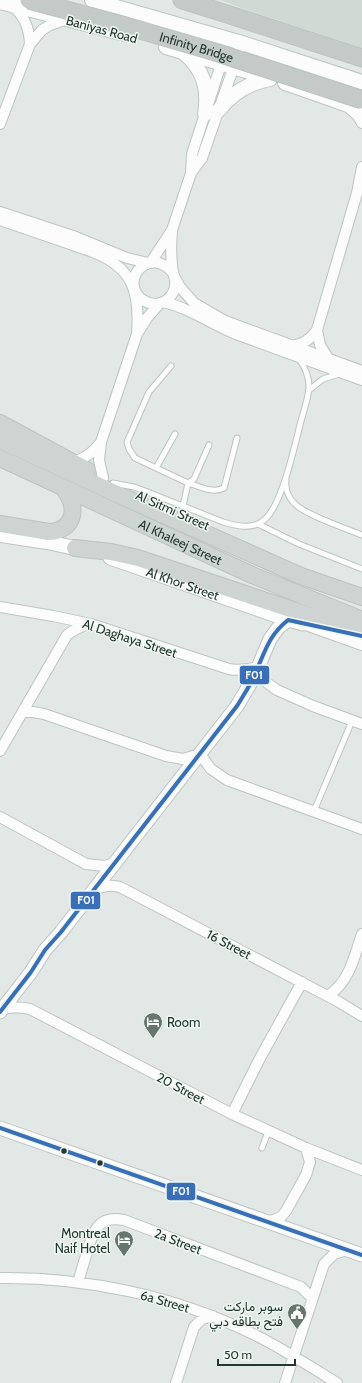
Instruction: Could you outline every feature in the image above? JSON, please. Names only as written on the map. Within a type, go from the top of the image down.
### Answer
[{"type":"highway","name":"Infinity Bridge","points":[[29,0],[215,52],[362,100]]},
{"type":"highway","points":[[182,0],[362,58]]},
{"type":"main road","name":"Baniyas Road","points":[[92,0],[236,41],[362,82]]},
{"type":"main road","name":"Baniyas Road","points":[[6,4],[125,34],[272,79],[362,110]]},
{"type":"main road","points":[[182,51],[196,65],[203,79],[207,94],[205,114]]},
{"type":"main road","points":[[219,110],[227,100],[247,85],[272,79]]},
{"type":"main road","name":"Al Sitmi Street","points":[[0,423],[108,481],[306,569],[356,595]]},
{"type":"main road","name":"Al Khaleej Street","points":[[0,440],[301,576],[356,595]]},
{"type":"main road","name":"Al Khaleej Street","points":[[0,458],[252,575],[362,620]]},
{"type":"main road","points":[[0,524],[49,532],[56,532],[62,529],[68,524],[73,511],[73,504],[70,497],[61,486]]},
{"type":"main road","name":"Al Khor Street","points":[[0,535],[75,548]]},
{"type":"main road","points":[[75,548],[111,552],[138,558],[308,615],[362,627]]},
{"type":"main road","points":[[296,622],[362,636]]},
{"type":"street","points":[[178,0],[362,62]]},
{"type":"street","points":[[6,4],[24,18],[28,26],[30,44]]},
{"type":"street","points":[[0,124],[30,44],[42,30],[54,23],[67,19]]},
{"type":"street","points":[[137,334],[138,312],[134,282],[135,276],[142,266],[149,262],[172,230],[191,173],[192,154],[205,114],[227,66],[236,41]]},
{"type":"street","points":[[191,173],[202,158],[219,110],[227,66]]},
{"type":"street","points":[[342,103],[358,116],[362,123]]},
{"type":"street","points":[[328,358],[320,345],[317,330],[362,167]]},
{"type":"street","points":[[356,193],[362,179]]},
{"type":"street","points":[[0,212],[76,237],[127,258],[163,264],[168,267],[174,275],[186,296],[213,316],[362,380]]},
{"type":"street","points":[[0,220],[103,256],[122,270],[142,299],[147,303],[161,303],[182,307],[226,330],[292,350],[328,358],[362,371]]},
{"type":"street","points":[[108,481],[99,460],[101,442],[137,334],[147,318],[161,303],[172,295],[175,290],[172,230]]},
{"type":"street","points":[[292,350],[299,344],[306,341],[317,330]]},
{"type":"street","points":[[73,462],[81,460],[89,455],[101,442]]},
{"type":"street","name":"Al Khor Street","points":[[75,548],[122,562],[362,645]]},
{"type":"street","name":"Al Daghaya Street","points":[[0,607],[91,624],[224,668],[236,670],[259,667]]},
{"type":"street","points":[[1,1009],[45,950],[61,932],[243,697],[259,667],[274,633],[296,622]]},
{"type":"street","points":[[0,751],[68,636],[74,630],[91,624]]},
{"type":"street","points":[[259,667],[263,678],[270,686],[313,706],[362,724]]},
{"type":"street","points":[[23,712],[39,713],[170,757],[183,759],[200,754]]},
{"type":"street","points":[[200,754],[211,769],[227,780],[362,829]]},
{"type":"street","points":[[0,818],[86,864],[104,866],[113,864]]},
{"type":"street","name":"16 Street","points":[[93,891],[101,886],[111,885],[120,887],[302,982],[362,1016]]},
{"type":"street","points":[[328,996],[339,987],[347,975],[362,934]]},
{"type":"street","points":[[232,1114],[259,1060],[302,982]]},
{"type":"street","name":"20 Street","points":[[1,1009],[12,1007],[30,1009],[268,1132],[362,1170]]},
{"type":"street","points":[[0,1128],[362,1255]]},
{"type":"street","points":[[268,1222],[275,1220],[286,1211],[306,1175],[310,1162],[306,1148]]},
{"type":"street","name":"2a Street","points":[[78,1282],[93,1231],[99,1224],[107,1220],[116,1219],[124,1220],[301,1287],[312,1298]]},
{"type":"street","points":[[285,1383],[324,1264],[334,1254],[347,1250]]},
{"type":"street","name":"6a Street","points":[[0,1278],[31,1278],[78,1282],[127,1291],[169,1302],[213,1316],[254,1334],[294,1356],[337,1383]]},
{"type":"street","points":[[176,1383],[194,1327],[202,1319],[213,1316]]},
{"type":"lane","points":[[108,481],[134,487],[223,522],[249,526],[263,521],[272,512],[286,477],[309,390],[307,373],[304,366],[292,350]]},
{"type":"lane","points":[[171,366],[149,392],[127,442],[129,449],[135,458],[188,483],[213,491],[218,491],[224,488],[237,438]]},
{"type":"lane","points":[[309,390],[323,379],[346,373]]},
{"type":"lane","points":[[156,468],[175,434]]},
{"type":"lane","points":[[183,506],[188,483],[194,479],[209,445]]},
{"type":"lane","points":[[286,477],[289,497],[298,507],[362,535]]},
{"type":"lane","points":[[258,524],[300,544],[362,569]]},
{"type":"lane","points":[[314,811],[352,721]]},
{"type":"lane","points":[[262,1148],[268,1132]]},
{"type":"shaded area","points":[[220,0],[362,0],[362,48],[244,9]]},
{"type":"transit line","name":"F01","points":[[0,1012],[31,972],[45,950],[61,932],[237,706],[250,684],[267,646],[281,626],[288,620],[362,636]]},
{"type":"transit line","name":"F01","points":[[0,1128],[362,1255]]},
{"type":"place","name":"Room","points":[[153,1039]]},
{"type":"place","name":"Montreal Naif Hotel","points":[[124,1257]]},
{"type":"place","name":"سوبر ماركت فتح بطاقه دبي","points":[[297,1330]]}]
